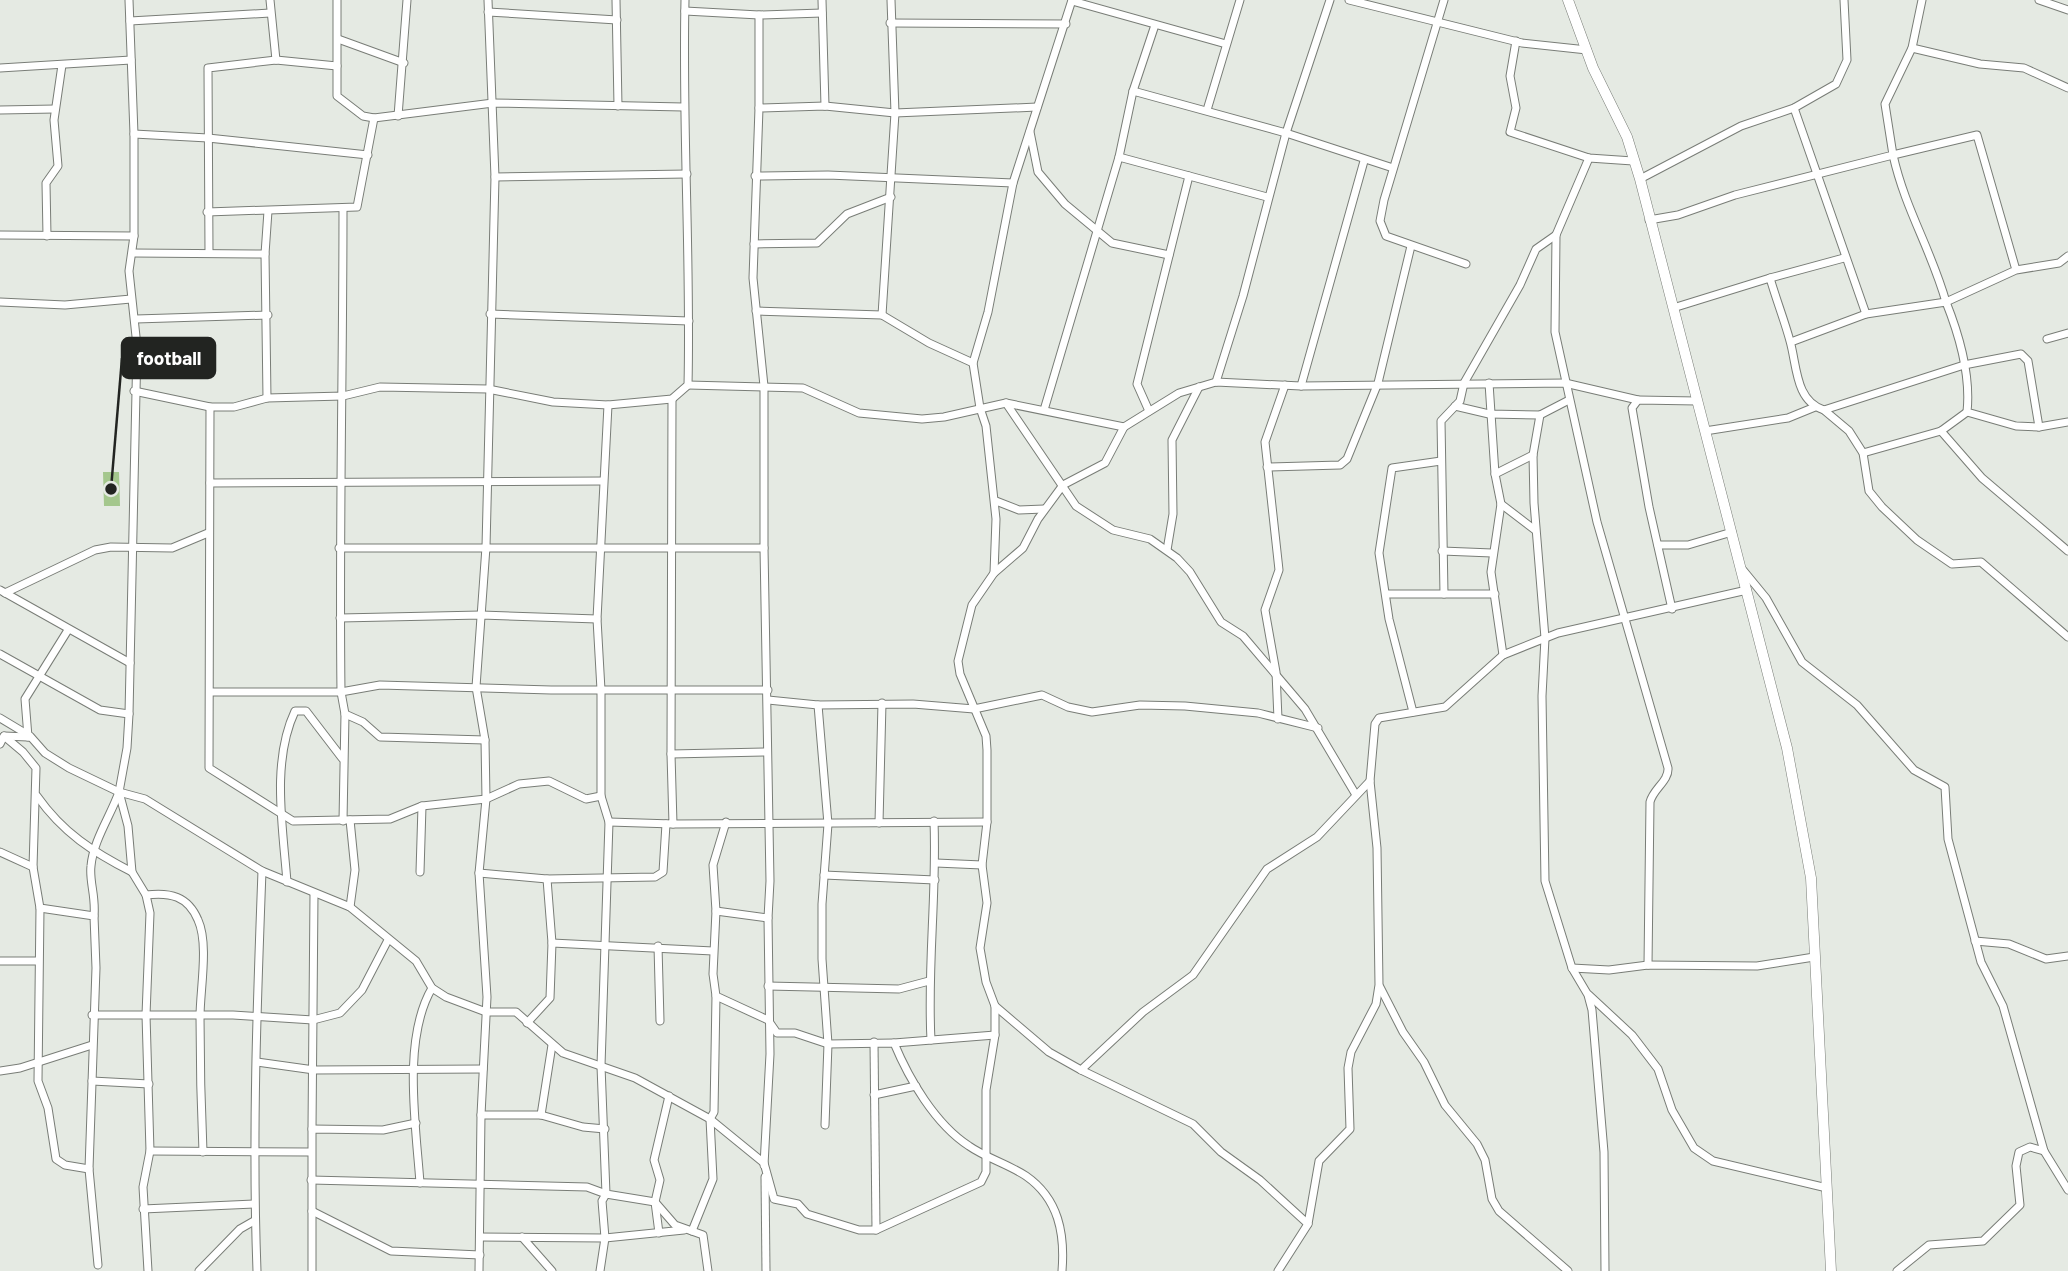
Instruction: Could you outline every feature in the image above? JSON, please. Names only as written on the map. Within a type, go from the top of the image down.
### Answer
[{"type":"street","points":[[98,1265],[89,1169],[92,1015],[96,968],[96,891],[91,872],[94,853],[119,792],[127,748],[130,561],[133,547],[136,319],[131,299],[130,271],[134,236],[134,134],[129,0]]},
{"type":"street","points":[[270,0],[276,60]]},
{"type":"street","points":[[337,0],[337,96],[363,116],[398,116],[493,103],[682,107]]},
{"type":"street","points":[[398,116],[407,0]]},
{"type":"street","points":[[479,1271],[481,1115],[486,1012],[479,873],[486,799],[485,740],[476,687],[489,480],[488,389],[495,177],[488,0]]},
{"type":"street","points":[[616,0],[618,106]]},
{"type":"street","points":[[685,0],[682,107],[687,174],[688,385]]},
{"type":"street","points":[[822,0],[825,106]]},
{"type":"street","points":[[882,315],[895,113],[891,0]]},
{"type":"street","points":[[1207,110],[1240,0]]},
{"type":"street","points":[[1216,382],[1243,296],[1286,133],[1330,0]]},
{"type":"street","points":[[1349,0],[1516,41],[1587,50]]},
{"type":"street","points":[[1444,0],[1393,168],[1380,221],[1382,232],[1411,246],[1466,264]]},
{"type":"street","points":[[1569,0],[1587,50],[1627,137],[1640,179],[1787,748],[1811,878],[1830,1271]]},
{"type":"street","points":[[1640,179],[1741,126],[1794,108],[1828,89],[1842,77],[1847,48],[1844,0]]},
{"type":"street","points":[[1863,453],[1941,431],[1967,412],[1970,386],[1958,332],[1923,237],[1908,210],[1893,155],[1885,104],[1912,48],[1922,0]]},
{"type":"street","points":[[2039,0],[2068,10]]},
{"type":"street","points":[[994,573],[996,501],[986,426],[979,408],[973,363],[988,312],[1013,183],[1072,1],[1226,44]]},
{"type":"street","points":[[685,10],[759,15],[822,13]]},
{"type":"street","points":[[488,12],[617,19]]},
{"type":"street","points":[[130,21],[270,13]]},
{"type":"street","points":[[759,15],[760,108],[754,244],[756,312],[765,386],[764,548],[768,690],[766,752],[770,822],[770,1054],[764,1163],[766,1271]]},
{"type":"street","points":[[890,23],[1066,24]]},
{"type":"street","points":[[1044,410],[1118,157],[1133,91],[1155,24]]},
{"type":"street","points":[[338,39],[404,63]]},
{"type":"street","points":[[1516,41],[1510,76],[1516,108],[1510,132],[1589,158],[1633,161]]},
{"type":"street","points":[[1912,48],[1980,64],[2024,68],[2068,88]]},
{"type":"street","points":[[0,68],[131,60]]},
{"type":"street","points":[[209,253],[208,68],[276,60],[337,66]]},
{"type":"street","points":[[47,236],[46,183],[58,166],[55,109],[62,65]]},
{"type":"street","points":[[1133,91],[1286,133],[1364,161],[1393,168]]},
{"type":"street","points":[[760,108],[825,106],[895,113],[1037,107]]},
{"type":"street","points":[[1794,108],[1839,230],[1844,258],[1866,314]]},
{"type":"street","points":[[0,110],[55,109]]},
{"type":"street","points":[[207,212],[357,207],[374,118]]},
{"type":"street","points":[[1030,131],[1038,172],[1065,204],[1112,243],[1123,248],[1169,255]]},
{"type":"street","points":[[134,134],[208,138],[368,155]]},
{"type":"street","points":[[1649,220],[1678,215],[1735,195],[1977,135],[2016,270]]},
{"type":"street","points":[[1118,157],[1267,197]]},
{"type":"street","points":[[1589,158],[1556,235],[1555,332],[1597,522],[1628,619],[1669,773],[1653,793],[1650,802],[1648,965]]},
{"type":"street","points":[[1301,386],[1364,161]]},
{"type":"street","points":[[495,177],[687,174]]},
{"type":"street","points":[[755,176],[892,177],[1013,183]]},
{"type":"street","points":[[1149,411],[1137,384],[1189,176]]},
{"type":"street","points":[[754,244],[817,243],[847,214],[891,197]]},
{"type":"street","points":[[342,208],[343,396],[339,548],[341,692],[345,715],[342,759],[346,820],[355,870],[350,907]]},
{"type":"street","points":[[267,398],[268,315],[265,254],[268,211]]},
{"type":"street","points":[[0,235],[134,236]]},
{"type":"street","points":[[1444,594],[1441,421],[1455,406],[1464,383],[1520,285],[1535,249],[1556,235]]},
{"type":"street","points":[[1267,467],[1340,465],[1351,452],[1378,383],[1411,246]]},
{"type":"street","points":[[133,253],[265,254]]},
{"type":"street","points":[[1791,342],[1866,314],[1946,302],[2016,270],[2059,262],[2068,256]]},
{"type":"street","points":[[1673,307],[1844,258]]},
{"type":"street","points":[[1770,278],[1791,342],[1799,383],[1815,407],[1824,410],[1849,431],[1863,453],[1869,491],[1917,540],[1952,564],[1981,562],[2068,637]]},
{"type":"street","points":[[0,302],[65,305],[131,299]]},
{"type":"street","points":[[756,312],[882,315],[929,343],[973,363]]},
{"type":"street","points":[[490,314],[689,321]]},
{"type":"street","points":[[136,319],[268,315]]},
{"type":"street","points":[[2047,339],[2068,333]]},
{"type":"street","points":[[1824,410],[1964,365],[2021,354],[2025,356],[2039,427]]},
{"type":"street","points":[[0,718],[69,768],[119,792],[145,799],[262,870],[350,907],[416,961],[432,988],[486,1012],[509,1010],[563,1053],[635,1077],[710,1119],[764,1163],[774,1199],[798,1204],[807,1214],[859,1230],[876,1230],[985,1178],[986,1090],[995,1035],[995,1006],[981,961],[987,903],[982,865],[987,822],[986,736],[960,674],[958,650],[972,606],[994,573],[1023,548],[1044,509],[1063,485],[1105,463],[1124,426],[1179,393],[1216,382],[1301,386],[1378,383],[1565,383],[1638,400],[1697,401]]},
{"type":"street","points":[[1489,383],[1495,474],[1502,504],[1492,553],[1494,594],[1503,655]]},
{"type":"street","points":[[134,391],[210,407],[234,407],[267,398],[343,396],[380,387],[488,389],[553,402],[608,405],[673,398],[688,385],[765,386],[803,388],[859,412],[922,419],[944,417],[1006,403],[1100,424],[1124,426]]},
{"type":"street","points":[[1278,719],[1276,672],[1265,610],[1279,570],[1267,467],[1267,434],[1285,385]]},
{"type":"street","points":[[1167,550],[1173,514],[1172,440],[1199,387]]},
{"type":"street","points":[[479,873],[547,879],[655,877],[663,872],[670,824],[673,398]]},
{"type":"street","points":[[1455,406],[1489,414],[1540,415],[1569,400]]},
{"type":"street","points":[[1638,400],[1632,408],[1672,609]]},
{"type":"street","points":[[1006,403],[1076,506],[1113,530],[1150,538],[1167,550],[1203,589],[1221,622],[1243,636],[1276,672],[1318,728],[1356,795]]},
{"type":"street","points":[[600,1271],[605,1238],[602,1201],[606,1194],[601,1066],[609,822],[601,796],[601,690],[597,619],[608,405]]},
{"type":"street","points":[[210,407],[209,768],[293,821],[398,817],[422,806],[486,799],[519,784],[549,782],[586,799],[601,796]]},
{"type":"street","points":[[1705,431],[1788,418],[1815,407]]},
{"type":"street","points":[[1967,412],[2016,426],[2039,427],[2068,422]]},
{"type":"street","points":[[1540,415],[1533,455],[1535,530],[1545,638],[1542,710],[1545,881],[1572,968],[1588,995],[1632,1035],[1658,1069],[1672,1110],[1698,1152],[1713,1161],[1827,1188]]},
{"type":"street","points":[[1941,431],[1983,478],[2068,551]]},
{"type":"street","points":[[1495,474],[1533,455]]},
{"type":"street","points":[[1413,712],[1389,619],[1379,553],[1390,474],[1396,465],[1441,461]]},
{"type":"street","points":[[210,483],[603,481]]},
{"type":"street","points":[[996,501],[1019,510],[1044,509]]},
{"type":"street","points":[[1502,504],[1535,530]]},
{"type":"street","points":[[3,592],[95,550],[172,548],[208,533]]},
{"type":"street","points":[[1658,545],[1688,545],[1732,533]]},
{"type":"street","points":[[339,548],[764,548]]},
{"type":"street","points":[[1442,551],[1492,553]]},
{"type":"street","points":[[1742,569],[1766,598],[1802,662],[1857,705],[1914,770],[1945,787],[1948,839],[1981,962],[2003,1006],[2044,1152],[2068,1190]]},
{"type":"street","points":[[1278,1271],[1308,1224],[1319,1161],[1350,1129],[1348,1068],[1351,1052],[1376,1004],[1379,985],[1377,848],[1370,781],[1374,724],[1386,714],[1445,706],[1503,655],[1545,638],[1747,590]]},
{"type":"street","points":[[3,592],[130,663]]},
{"type":"street","points":[[1387,594],[1494,594]]},
{"type":"street","points":[[340,618],[481,615],[597,619]]},
{"type":"street","points":[[29,737],[25,699],[68,630]]},
{"type":"street","points":[[0,654],[100,710],[128,714]]},
{"type":"street","points":[[209,692],[341,692],[380,685],[601,690],[768,690]]},
{"type":"street","points":[[768,700],[818,705],[882,703],[974,709],[1042,695],[1068,707],[1092,712],[1157,704],[1258,713],[1318,728]]},
{"type":"street","points":[[879,823],[882,703]]},
{"type":"street","points":[[818,705],[828,824],[822,959],[828,1044],[825,1125]]},
{"type":"street","points":[[287,882],[283,816],[284,750],[295,711],[306,710],[342,759]]},
{"type":"street","points":[[345,715],[363,722],[380,737],[485,740]]},
{"type":"street","points":[[2,740],[29,737]]},
{"type":"street","points":[[2,740],[32,761],[37,778],[33,867],[40,908],[37,1063],[56,1159],[65,1165],[89,1169]]},
{"type":"street","points":[[671,754],[766,752]]},
{"type":"street","points":[[1081,1070],[1143,1012],[1193,975],[1267,869],[1317,837],[1370,781]]},
{"type":"street","points":[[119,792],[128,827],[132,872],[146,895],[150,913],[146,1015],[150,1151],[143,1187],[148,1271]]},
{"type":"street","points":[[37,796],[57,822],[94,853],[132,872]]},
{"type":"street","points":[[420,872],[422,806]]},
{"type":"street","points":[[932,1040],[929,981],[936,863],[934,821]]},
{"type":"street","points":[[609,822],[987,822]]},
{"type":"street","points":[[688,1231],[713,1179],[710,1119],[714,1112],[715,856],[726,822]]},
{"type":"street","points":[[0,852],[33,867]]},
{"type":"street","points":[[936,863],[982,865]]},
{"type":"street","points":[[257,1271],[254,1221],[256,1015],[262,870]]},
{"type":"street","points":[[824,875],[935,880]]},
{"type":"street","points":[[527,1023],[550,998],[552,943],[547,879]]},
{"type":"street","points":[[146,895],[172,894],[184,900],[199,922],[203,937],[200,1015],[203,1152]]},
{"type":"street","points":[[312,1271],[310,1152],[314,1070],[314,894]]},
{"type":"street","points":[[40,908],[94,916]]},
{"type":"street","points":[[716,911],[768,918]]},
{"type":"street","points":[[92,1015],[256,1015],[313,1020],[340,1013],[362,990],[388,940]]},
{"type":"street","points":[[1975,941],[2009,944],[2046,959],[2068,956]]},
{"type":"street","points":[[552,943],[658,946],[713,951]]},
{"type":"street","points":[[658,946],[660,1021]]},
{"type":"street","points":[[1572,968],[1609,970],[1648,965],[1757,966],[1814,957]]},
{"type":"street","points":[[0,961],[37,961]]},
{"type":"street","points":[[768,986],[908,989],[929,981]]},
{"type":"street","points":[[1379,985],[1403,1032],[1424,1062],[1445,1105],[1476,1144],[1485,1160],[1492,1199],[1499,1211],[1568,1271]]},
{"type":"street","points":[[420,1183],[414,1069],[419,1022],[432,988]]},
{"type":"street","points":[[1588,995],[1604,1152],[1605,1271]]},
{"type":"street","points":[[716,996],[768,1020],[777,1033],[795,1034],[828,1044],[894,1043],[995,1035]]},
{"type":"street","points":[[995,1006],[1049,1052],[1193,1124],[1221,1152],[1260,1180],[1308,1224]]},
{"type":"street","points":[[874,1042],[876,1230]]},
{"type":"street","points":[[894,1043],[916,1086],[950,1129],[968,1146],[1025,1176],[1038,1186],[1053,1208],[1064,1236],[1062,1271]]},
{"type":"street","points":[[0,1070],[37,1063],[92,1045]]},
{"type":"street","points":[[541,1115],[552,1045]]},
{"type":"street","points":[[257,1062],[314,1070],[483,1069]]},
{"type":"street","points":[[92,1080],[149,1084]]},
{"type":"street","points":[[874,1095],[916,1086]]},
{"type":"street","points":[[659,1233],[654,1202],[660,1180],[654,1160],[669,1096]]},
{"type":"street","points":[[481,1115],[541,1115],[583,1128],[605,1129]]},
{"type":"street","points":[[312,1129],[383,1129],[416,1123]]},
{"type":"street","points":[[1897,1271],[1929,1245],[1983,1241],[2020,1205],[2016,1166],[2019,1152],[2030,1147],[2044,1152]]},
{"type":"street","points":[[150,1151],[310,1152]]},
{"type":"street","points":[[311,1180],[587,1186],[606,1194],[654,1202],[676,1225],[706,1239],[708,1271]]},
{"type":"street","points":[[143,1209],[254,1204]]},
{"type":"street","points":[[312,1211],[391,1251],[480,1255]]},
{"type":"street","points":[[199,1271],[240,1229],[254,1221]]},
{"type":"street","points":[[480,1237],[605,1238],[688,1231]]},
{"type":"street","points":[[522,1237],[552,1271]]},
{"type":"green space","points":[[103,472],[119,472],[120,506],[104,506]]},
{"type":"place","name":"football","points":[[111,489]]}]
